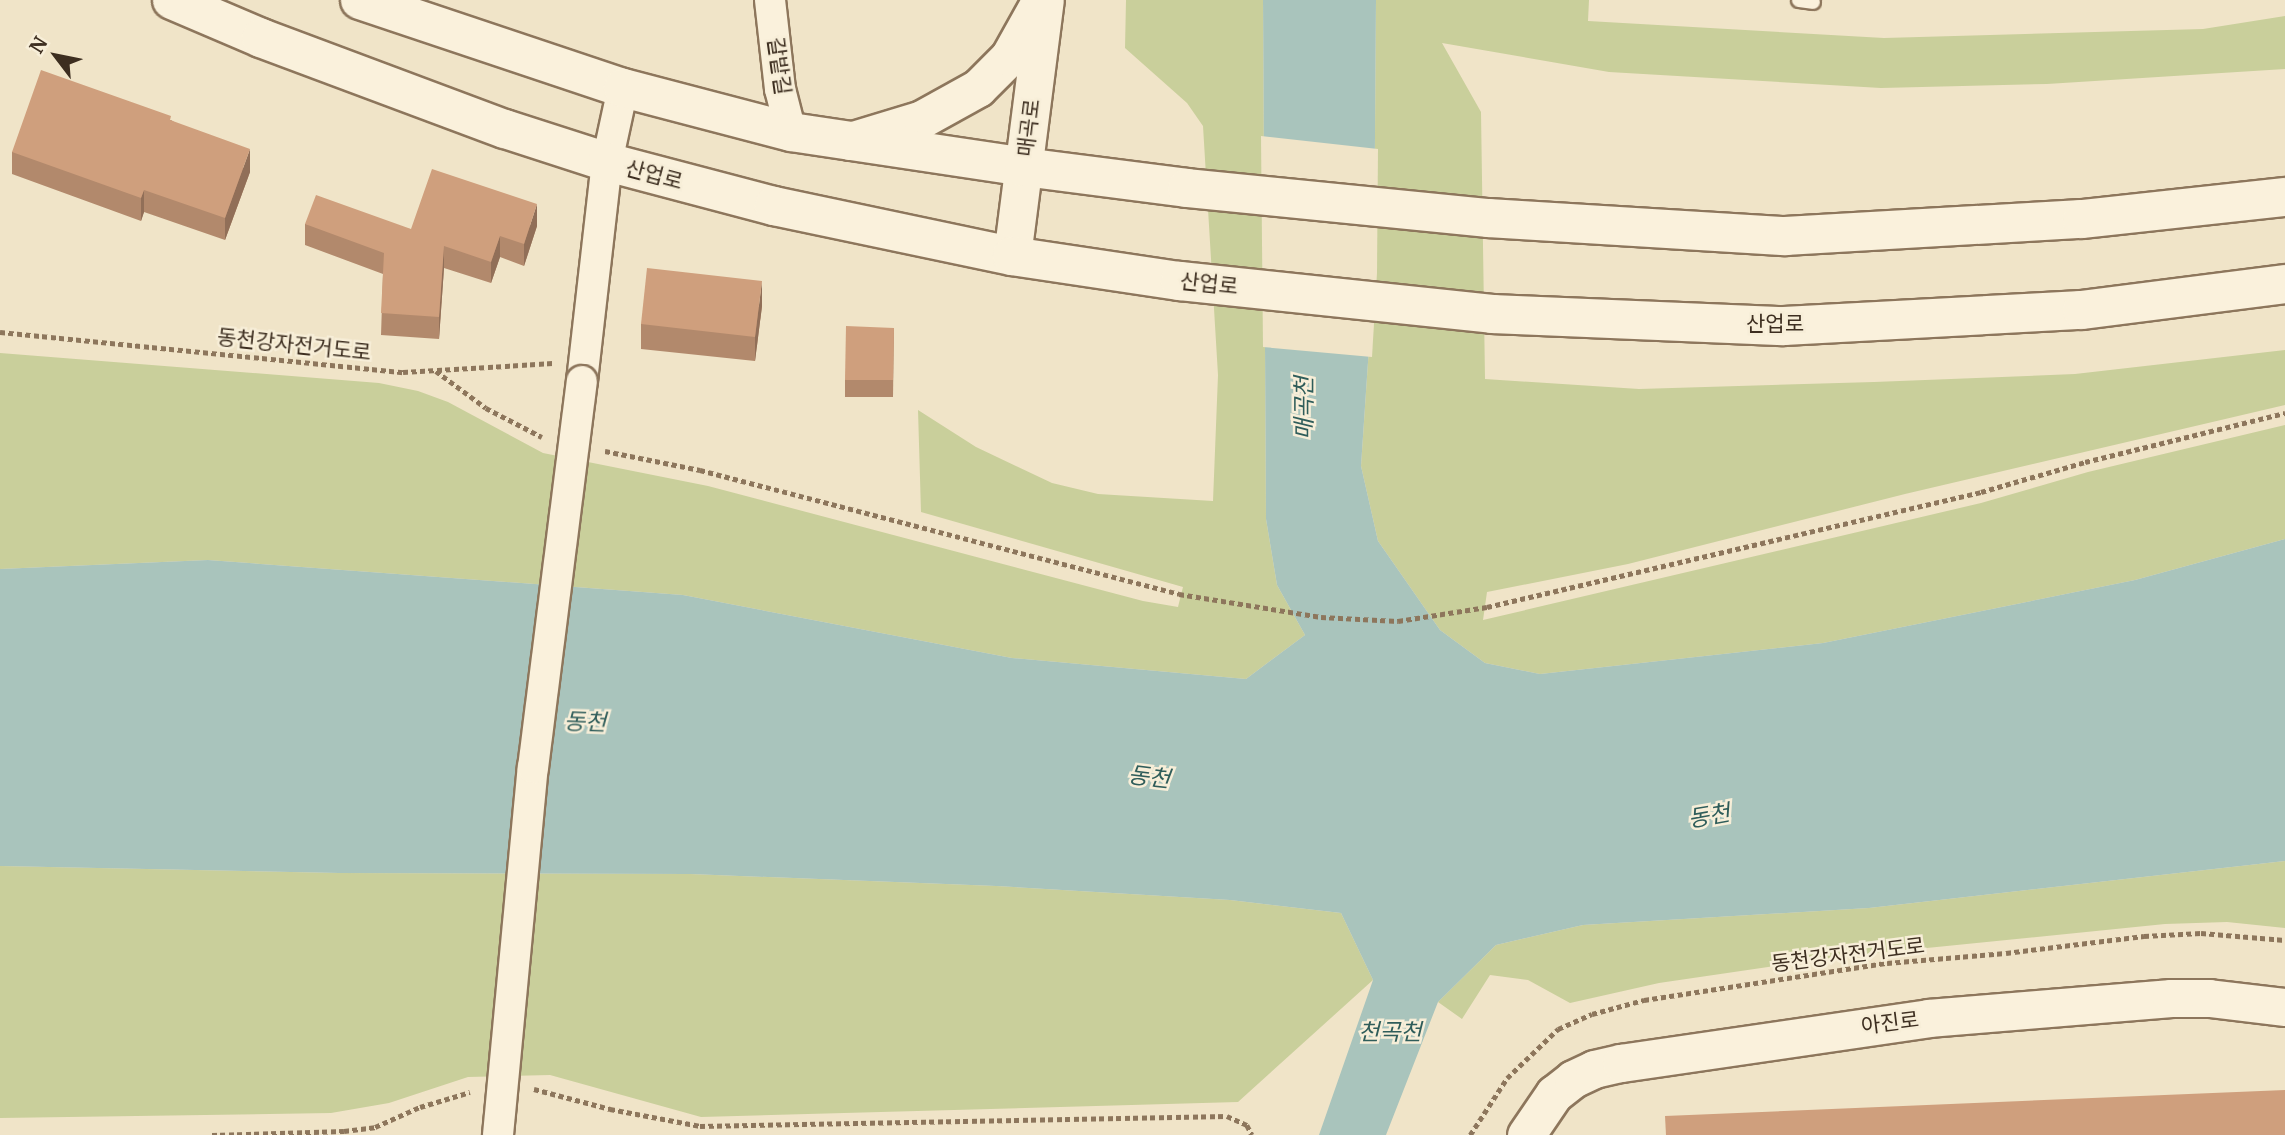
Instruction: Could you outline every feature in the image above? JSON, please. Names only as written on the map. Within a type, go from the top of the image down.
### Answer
[{"type":"main road","name":"산업로","points":[[172,0],[261,38],[479,119],[607,162],[774,206],[1012,256],[1180,281],[1492,314],[1784,326],[2082,310],[2285,284]]},
{"type":"main road","points":[[360,0],[623,88],[791,132],[1187,188],[1488,219],[1785,236],[2082,219],[2285,197]]},
{"type":"street","name":"갈밭길","points":[[770,0],[780,89],[791,132]]},
{"type":"street","points":[[850,141],[922,119],[978,88],[1009,57],[1043,0]]},
{"type":"street","name":"매곡로","points":[[1012,256],[1043,0]]},
{"type":"street","points":[[498,1135],[533,768],[584,372],[607,162],[623,88]]},
{"type":"street","name":"아진로","points":[[1526,1135],[1554,1094],[1573,1079],[1594,1069],[1621,1063],[1928,1018],[2171,998],[2209,998],[2285,1007]]},
{"type":"path","name":"동천강자전거도로","points":[[0,332],[403,372],[436,372],[482,366],[584,372]]},
{"type":"path","points":[[436,372],[486,408],[547,439]]},
{"type":"path","points":[[598,449],[700,470],[1179,594],[1226,604],[1366,621],[1398,621],[1487,607],[1981,492],[2085,462],[2285,413]]},
{"type":"path","name":"동천강자전거도로","points":[[1470,1135],[1507,1078],[1558,1029],[1591,1014],[1644,1000],[1887,963],[2006,953],[2144,936],[2201,933],[2285,940]]},
{"type":"path","points":[[522,1088],[564,1094],[610,1109],[700,1126],[1227,1116],[1247,1125],[1252,1135]]},
{"type":"path","points":[[212,1135],[344,1131],[375,1127],[420,1107],[476,1091]]},
{"type":"green space","points":[[1126,0],[1263,0],[1266,519],[1277,585],[1305,635],[1246,679],[1012,658],[683,595],[208,560],[0,569],[0,353],[379,383],[418,391],[448,402],[543,453],[708,486],[1143,601],[1178,607],[1183,587],[921,512],[918,410],[976,447],[1052,483],[1098,494],[1213,501],[1218,375],[1203,126],[1187,103],[1125,48]]},
{"type":"green space","points":[[1376,0],[1589,0],[1588,21],[1884,38],[2203,29],[2285,16],[2285,69],[2047,84],[1881,88],[1609,72],[1442,43],[1481,112],[1485,379],[1639,389],[1874,382],[2075,374],[2285,350],[2285,405],[1905,494],[1628,564],[1487,592],[1483,620],[1981,503],[2088,472],[2285,425],[2285,539],[2135,580],[1823,643],[1540,674],[1485,663],[1440,630],[1378,541],[1361,466],[1374,273]]},
{"type":"green space","points":[[2285,861],[2285,928],[2227,922],[2165,924],[1837,957],[1659,983],[1570,1003],[1528,980],[1490,975],[1462,1019],[1438,1002],[1496,945],[1583,925],[1869,908]]},
{"type":"green space","points":[[0,866],[339,873],[690,874],[996,886],[1230,900],[1341,913],[1373,980],[1238,1102],[701,1117],[550,1075],[468,1077],[389,1103],[331,1113],[0,1118]]},
{"type":"water","points":[[1263,0],[1376,0],[1374,273],[1361,466],[1378,541],[1440,630],[1485,663],[1540,674],[1823,643],[2135,580],[2285,539],[2285,861],[1869,908],[1583,925],[1496,945],[1438,1002],[1386,1135],[1319,1135],[1373,980],[1341,913],[1230,900],[996,886],[690,874],[339,873],[0,866],[0,569],[208,560],[683,595],[1012,658],[1246,679],[1305,635],[1277,585],[1266,519]]},
{"type":"pier","points":[[1261,136],[1378,149],[1377,273],[1372,357],[1263,347]]},
{"type":"building","points":[[41,70],[171,116],[170,120],[250,149],[225,218],[144,190],[141,198],[12,152]]},
{"type":"building","points":[[432,169],[537,204],[524,244],[500,236],[491,262],[444,246],[439,317],[381,313],[384,253],[305,224],[316,195],[411,229]]},
{"type":"building","points":[[647,268],[762,281],[755,337],[641,324]]},
{"type":"building","points":[[846,326],[894,328],[893,380],[845,380]]},
{"type":"building","points":[[2285,1090],[2285,1135],[1666,1135],[1665,1116]]},
{"type":"water label","name":"매곡천","points":[[1304,408]]},
{"type":"water label","name":"동천","points":[[585,722]]},
{"type":"water label","name":"동천","points":[[1149,777]]},
{"type":"water label","name":"동천","points":[[1709,816]]},
{"type":"water label","name":"천곡천","points":[[1390,1032]]}]
